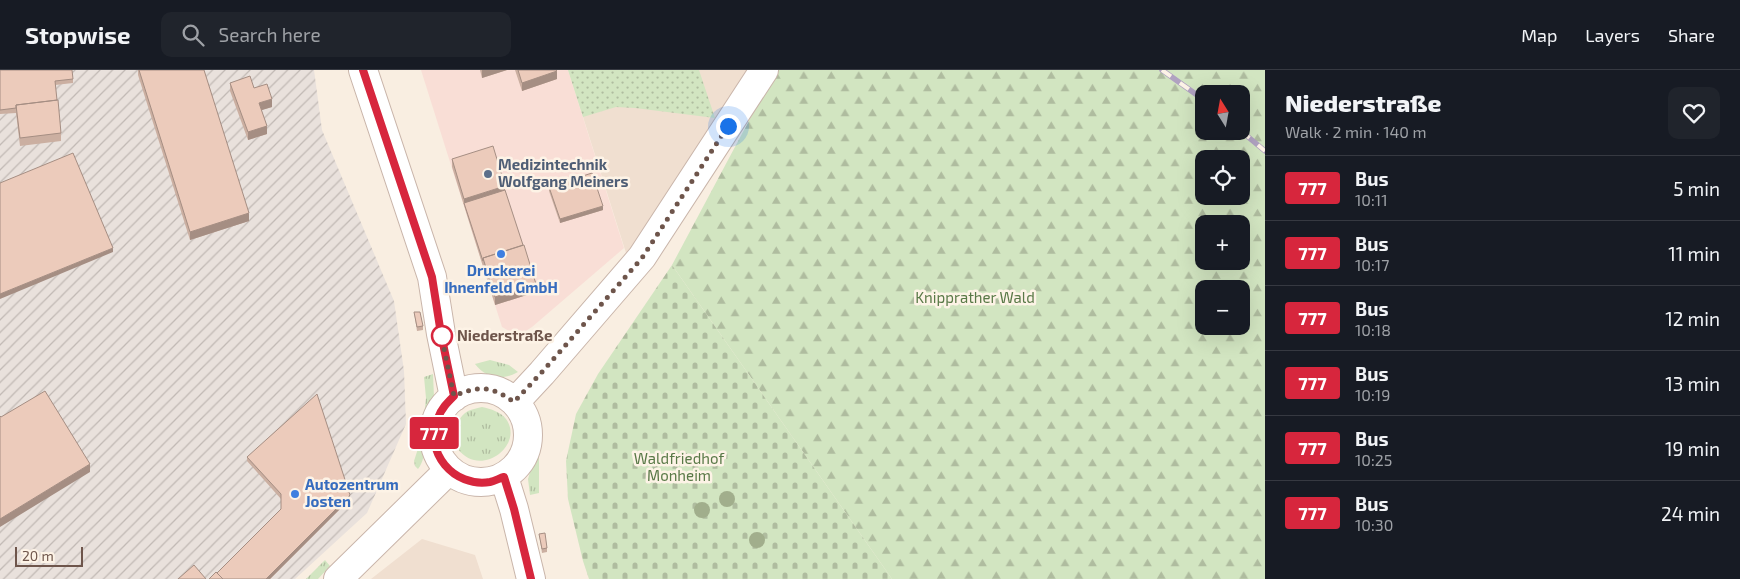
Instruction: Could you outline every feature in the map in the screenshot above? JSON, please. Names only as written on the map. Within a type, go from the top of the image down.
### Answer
[{"type":"street","points":[[363,70],[432,277],[441,334],[454,396]]},
{"type":"street","points":[[514,402],[642,258],[764,70]]},
{"type":"street","points":[[485,388],[501,392],[514,402],[523,414],[528,427],[528,442],[524,456],[516,468],[504,477],[491,482],[476,482],[462,478],[449,470],[440,459],[435,446],[434,432],[437,418],[444,406],[454,396],[469,390],[485,388]]},
{"type":"street","points":[[338,579],[449,470]]},
{"type":"street","points":[[504,477],[514,509],[530,579]]},
{"type":"shaded area","points":[[0,70],[314,70],[322,130],[394,301],[404,371],[406,424],[367,513],[295,579],[0,579]]},
{"type":"shaded area","points":[[421,70],[568,70],[624,248],[532,327],[518,336],[502,327]]},
{"type":"shaded area","points":[[568,70],[755,70],[627,256],[583,117]]},
{"type":"shaded area","points":[[422,539],[475,555],[483,579],[371,579]]},
{"type":"green space","points":[[568,70],[699,70],[715,118],[616,107],[583,117]]},
{"type":"green space","name":"Knipprather Wald","points":[[776,70],[1265,70],[1265,579],[892,579],[672,265]]},
{"type":"green space","name":"Waldfriedhof Monheim","points":[[672,265],[892,579],[589,579],[568,499],[566,461],[576,414],[598,374]]},
{"type":"green space","points":[[490,360],[509,365],[518,372],[506,377],[495,377],[485,373],[475,364]]},
{"type":"green space","points":[[433,374],[434,397],[426,418],[424,416],[426,398],[424,377]]},
{"type":"green space","points":[[482,407],[496,411],[506,419],[510,429],[510,439],[505,448],[497,455],[488,460],[477,461],[467,457],[458,449],[454,434],[457,423],[464,414],[470,410]]},
{"type":"green space","points":[[424,430],[424,455],[418,469],[414,461]]},
{"type":"green space","points":[[535,456],[539,456],[539,493],[530,495],[528,479]]},
{"type":"green space","points":[[325,560],[330,566],[318,579],[306,579]]},
{"type":"building","points":[[0,70],[72,70],[73,79],[55,81],[57,100],[16,105],[16,108],[0,110]]},
{"type":"building","points":[[139,70],[204,70],[249,213],[190,232]]},
{"type":"building","points":[[518,70],[556,70],[557,71],[522,83]]},
{"type":"building","points":[[250,76],[254,88],[267,84],[272,99],[259,103],[267,126],[248,132],[230,83]]},
{"type":"building","points":[[58,100],[61,133],[20,138],[16,105]]},
{"type":"building","points":[[493,146],[505,186],[464,199],[452,159]]},
{"type":"building","points":[[73,153],[113,248],[0,294],[0,183]]},
{"type":"building","points":[[592,173],[603,206],[560,219],[549,187]]},
{"type":"building","points":[[505,190],[523,245],[483,258],[483,261],[464,203]]},
{"type":"building","points":[[524,245],[536,284],[495,297],[483,258]]},
{"type":"building","name":"Niederstraße","points":[[414,312],[420,312],[423,326],[417,327]]},
{"type":"building","points":[[45,391],[90,464],[0,519],[0,416]]},
{"type":"building","points":[[317,394],[350,495],[266,579],[223,579],[217,573],[281,509],[281,494],[247,457]]},
{"type":"building","points":[[545,533],[547,548],[542,549],[539,534]]},
{"type":"building","points":[[194,565],[206,579],[178,579]]},
{"type":"building","points":[[216,572],[223,579],[209,579]]},
{"type":"railway","points":[[1162,70],[1195,94]]},
{"type":"railway","points":[[1250,138],[1265,151]]},
{"type":"bus line","name":"777","points":[[363,70],[432,277],[441,334],[454,396],[444,406],[437,418],[434,432],[435,446],[440,459],[449,470],[462,478],[476,482],[491,482],[504,477],[531,579]]},
{"type":"place","name":"Medizintechnik Wolfgang Meiners","points":[[488,174]]},
{"type":"place","name":"Druckerei Ihnenfeld GmbH","points":[[501,254]]},
{"type":"place","name":"Niederstraße","points":[[442,336]]},
{"type":"place","name":"Autozentrum Josten","points":[[295,494]]},
{"type":"route","points":[[442,336],[441,334],[454,396],[469,390],[485,388],[501,392],[514,402],[642,258],[728,126]]}]
